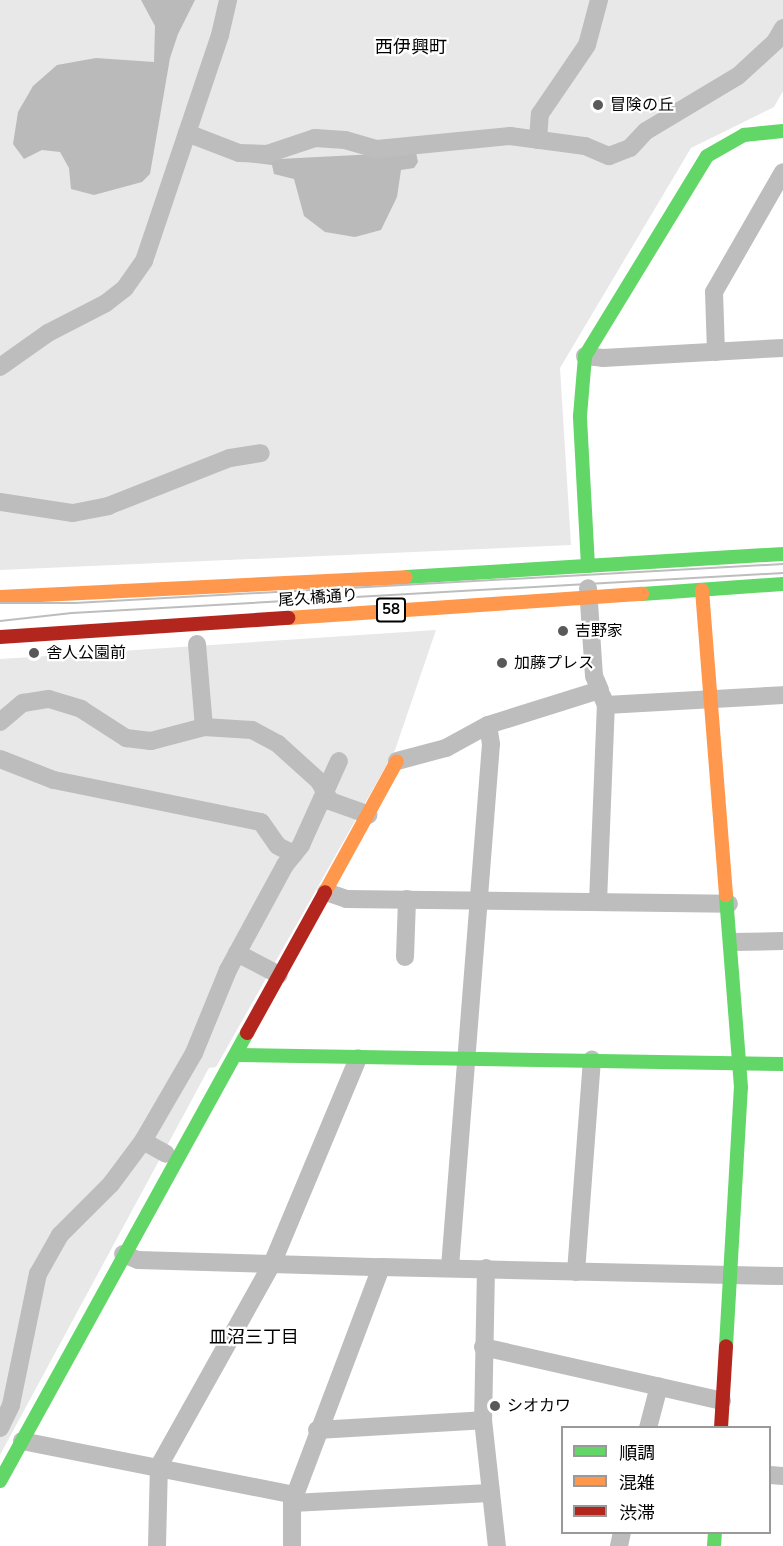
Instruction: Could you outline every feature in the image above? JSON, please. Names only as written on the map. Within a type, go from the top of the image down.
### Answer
[{"type":"street","points":[[0,367],[20,350],[106,303],[125,288],[144,261],[220,36],[228,0]]},
{"type":"street","points":[[538,140],[540,114],[587,45],[599,0]]},
{"type":"street","points":[[187,133],[239,153],[267,154],[315,138],[345,140],[377,149],[510,136],[585,146],[609,156],[630,148],[646,131],[738,76],[775,42],[783,28]]},
{"type":"street","points":[[597,902],[603,697],[594,676],[580,406],[581,369],[585,356],[707,156],[744,135],[783,131]]},
{"type":"street","points":[[716,352],[714,292],[783,172]]},
{"type":"street","points":[[585,356],[783,348]]},
{"type":"street","points":[[0,502],[43,511],[85,511],[108,506],[230,458],[261,453]]},
{"type":"street","name":"尾久橋通り","points":[[0,597],[214,589],[783,554]]},
{"type":"street","name":"尾久橋通り","points":[[0,637],[783,584]]},
{"type":"street","points":[[702,590],[740,1062],[721,1426]]},
{"type":"street","points":[[197,644],[204,727]]},
{"type":"street","points":[[8,1434],[123,1254],[236,1055],[397,761],[446,748],[488,725],[603,697],[711,700],[783,695]]},
{"type":"street","points":[[0,722],[23,703],[49,699],[81,709],[126,738],[151,741],[204,727],[252,730],[278,744],[319,780],[330,801],[369,815]]},
{"type":"street","points":[[450,1268],[491,744],[488,725]]},
{"type":"street","points":[[0,759],[54,780],[261,822],[278,846],[294,854]]},
{"type":"street","points":[[0,1480],[8,1434],[10,1405],[38,1275],[60,1235],[111,1184],[143,1141],[194,1053],[237,953],[294,854],[339,761]]},
{"type":"street","points":[[326,892],[346,899],[729,904]]},
{"type":"street","points":[[405,957],[407,899]]},
{"type":"street","points":[[732,942],[783,941]]},
{"type":"street","points":[[237,953],[279,975]]},
{"type":"street","points":[[236,1055],[783,1064]]},
{"type":"street","points":[[157,1546],[159,1466],[272,1264],[358,1058]]},
{"type":"street","points":[[576,1272],[592,1060]]},
{"type":"street","points":[[143,1141],[166,1154]]},
{"type":"street","points":[[123,1254],[138,1260],[783,1276]]},
{"type":"street","points":[[292,1546],[294,1499],[317,1430],[381,1267]]},
{"type":"street","points":[[486,1268],[483,1420],[497,1546]]},
{"type":"street","points":[[483,1347],[722,1401]]},
{"type":"street","points":[[649,1426],[659,1386]]},
{"type":"street","points":[[317,1430],[483,1420]]},
{"type":"street","points":[[8,1434],[159,1466],[294,1499],[490,1493]]},
{"type":"shaded area","points":[[0,0],[783,0],[783,91],[774,107],[691,148],[560,368],[571,545],[0,570]]},
{"type":"shaded area","points":[[141,0],[195,0],[178,34],[170,58],[150,174],[142,182],[94,195],[71,189],[69,168],[60,152],[42,150],[24,159],[13,144],[18,112],[33,86],[57,65],[96,58],[154,62],[155,26]]},
{"type":"shaded area","points":[[416,152],[418,162],[414,168],[401,170],[397,197],[381,230],[355,237],[325,232],[304,216],[294,179],[274,174],[272,165],[240,161]]},
{"type":"shaded area","points":[[436,630],[395,750],[216,1067],[209,1068],[0,1455],[0,659]]},
{"type":"tram line","points":[[0,603],[75,603],[783,564]]},
{"type":"tram line","points":[[0,621],[72,613],[783,573]]},
{"type":"traffic: fast","points":[[588,566],[580,416],[585,356],[707,156],[744,135],[783,131]]},
{"type":"traffic: fast","points":[[406,577],[783,554]]},
{"type":"traffic: fast","points":[[642,594],[783,584]]},
{"type":"traffic: fast","points":[[726,895],[741,1087],[726,1346]]},
{"type":"traffic: fast","points":[[0,1481],[247,1033]]},
{"type":"traffic: fast","points":[[236,1055],[783,1064]]},
{"type":"traffic: fast","points":[[714,1546],[715,1534]]},
{"type":"traffic: slow","points":[[0,597],[406,577]]},
{"type":"traffic: slow","points":[[702,590],[726,895]]},
{"type":"traffic: slow","points":[[288,618],[642,594]]},
{"type":"traffic: slow","points":[[325,892],[397,761]]},
{"type":"traffic: jam","points":[[0,637],[288,618]]},
{"type":"traffic: jam","points":[[247,1033],[325,892]]},
{"type":"traffic: jam","points":[[721,1426],[726,1346]]},
{"type":"place","name":"冒険の丘","points":[[598,105]]},
{"type":"place","name":"吉野家","points":[[563,631]]},
{"type":"place","name":"舎人公園前","points":[[34,653]]},
{"type":"place","name":"加藤プレス","points":[[502,663]]},
{"type":"place","name":"シオカワ","points":[[495,1406]]},
{"type":"district","name":"西伊興町","points":[[411,47]]},
{"type":"district","name":"皿沼三丁目","points":[[254,1337]]}]
